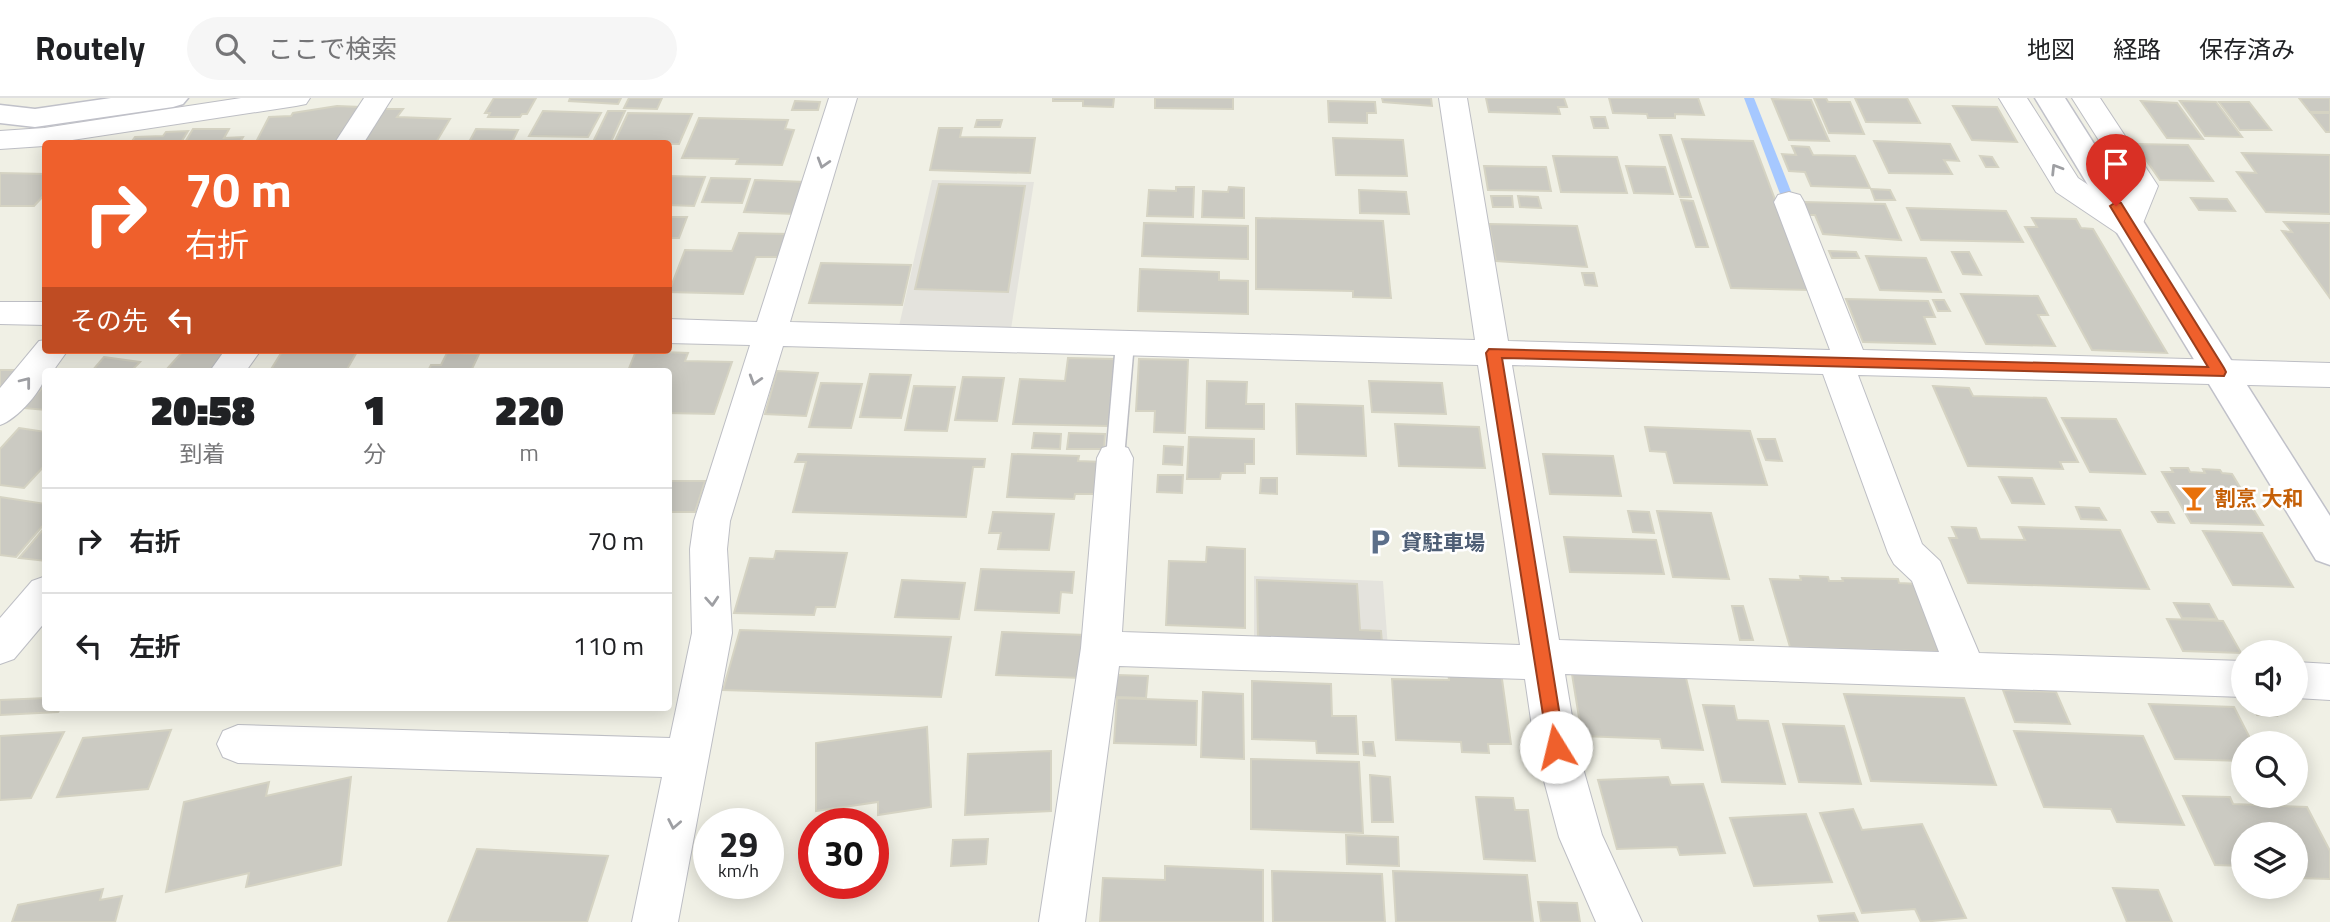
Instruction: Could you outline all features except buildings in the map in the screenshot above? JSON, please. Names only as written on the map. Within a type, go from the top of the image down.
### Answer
[{"type":"street","points":[[0,114],[35,118],[173,98]]},
{"type":"street","points":[[0,140],[44,137],[296,98]]},
{"type":"street","points":[[351,140],[378,98]]},
{"type":"street","points":[[655,922],[713,623],[708,536],[843,98]]},
{"type":"street","points":[[1453,98],[1556,747],[1580,836],[1619,922]]},
{"type":"street","points":[[2013,98],[2067,184],[2128,226]]},
{"type":"street","points":[[2050,98],[2330,549]]},
{"type":"street","points":[[2086,98],[2143,186],[2128,226]]},
{"type":"street","points":[[1789,202],[1907,553],[1927,572],[1966,670]]},
{"type":"street","points":[[0,313],[42,314]]},
{"type":"street","points":[[672,331],[2330,375]]},
{"type":"street","points":[[0,412],[48,354]]},
{"type":"street","points":[[229,368],[241,354]]},
{"type":"street","points":[[1062,922],[1101,648],[1115,458]]},
{"type":"street","points":[[0,647],[42,597]]},
{"type":"street","points":[[1101,648],[1506,661],[1564,657],[2231,679]]},
{"type":"street","points":[[2308,681],[2330,682]]},
{"type":"street","points":[[239,744],[687,757]]},
{"type":"lane","points":[[1115,458],[1125,343]]},
{"type":"shaded area","points":[[932,180],[1034,182],[1011,329],[899,326]]},
{"type":"shaded area","points":[[1254,576],[1383,581],[1388,648],[1254,644]]},
{"type":"waterway","points":[[1749,98],[1788,199]]},
{"type":"place","name":"割烹 大和","points":[[2194,498]]},
{"type":"place","name":"貸駐車場","points":[[1380,542]]},
{"type":"route","points":[[1556,747],[1494,353],[2219,372],[2116,206]]}]
